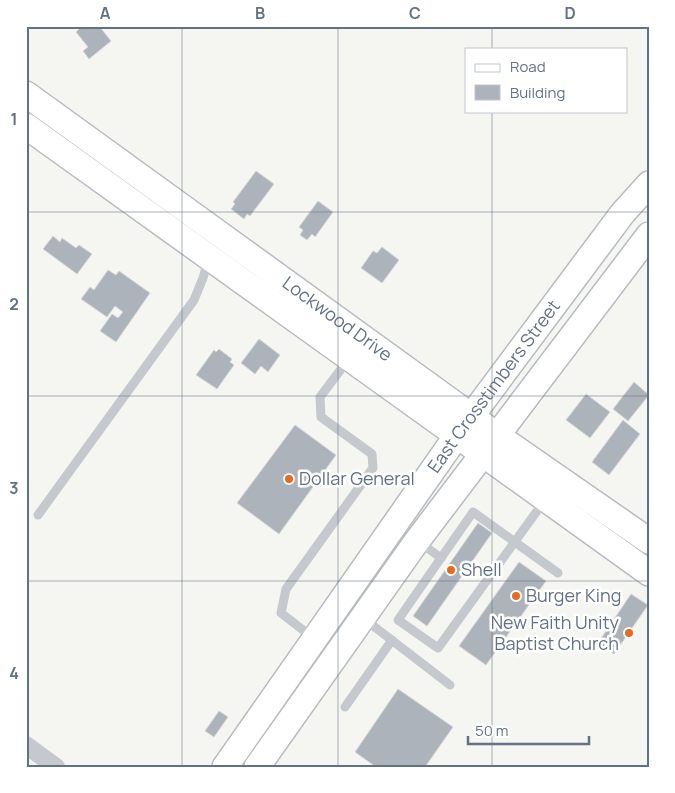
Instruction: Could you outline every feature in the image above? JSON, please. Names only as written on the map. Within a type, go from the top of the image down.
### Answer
[{"type":"main road","name":"Lockwood Drive","points":[[26,94],[224,236],[489,444],[546,498],[649,572]]},
{"type":"main road","name":"Lockwood Drive","points":[[26,126],[350,357],[465,425]]},
{"type":"main road","name":"East Crosstimbers Street","points":[[225,767],[465,425],[622,214],[646,191]]},
{"type":"main road","name":"East Crosstimbers Street","points":[[257,767],[417,541],[649,235]]},
{"type":"main road","points":[[209,258],[224,236]]},
{"type":"main road","name":"Lockwood Drive","points":[[489,444],[649,541]]},
{"type":"street","points":[[26,745],[56,767]]},
{"type":"lane","points":[[38,514],[194,300],[209,258]]},
{"type":"lane","points":[[315,639],[281,613],[286,589],[373,468],[372,454],[321,417],[320,397],[350,357]]},
{"type":"lane","points":[[546,498],[514,541],[438,648],[398,620],[473,512],[514,541],[558,573]]},
{"type":"lane","points":[[417,541],[441,558]]},
{"type":"lane","points":[[363,618],[450,685]]},
{"type":"lane","points":[[345,707],[392,640]]},
{"type":"building","points":[[82,26],[99,26],[111,41],[89,59],[83,51],[88,47],[76,32]]},
{"type":"building","points":[[256,171],[274,184],[250,216],[247,214],[244,219],[231,209],[235,204],[233,202]]},
{"type":"building","points":[[318,201],[333,212],[315,237],[312,234],[307,240],[300,235],[303,230],[299,227]]},
{"type":"building","points":[[53,236],[60,242],[62,238],[76,248],[79,245],[92,254],[77,274],[43,249]]},
{"type":"building","points":[[382,247],[399,260],[382,283],[361,268],[373,251],[377,253]]},
{"type":"building","points":[[108,270],[116,275],[119,271],[150,293],[116,342],[100,331],[112,314],[118,318],[123,312],[115,306],[107,317],[81,299],[90,287],[94,290]]},
{"type":"building","points":[[259,339],[280,355],[268,372],[261,366],[255,374],[241,363]]},
{"type":"building","points":[[219,349],[232,359],[230,362],[234,365],[217,389],[196,375],[214,350],[216,352]]},
{"type":"building","points":[[634,382],[649,395],[628,421],[613,409]]},
{"type":"building","points":[[586,394],[610,412],[590,438],[566,420]]},
{"type":"building","points":[[623,420],[640,434],[609,475],[592,462]]},
{"type":"building","points":[[295,425],[336,455],[279,534],[237,503]]},
{"type":"building","points":[[478,523],[492,533],[427,626],[413,616]]},
{"type":"building","points":[[519,562],[546,581],[486,665],[459,646]]},
{"type":"building","points":[[631,594],[648,605],[614,654],[598,643]]},
{"type":"building","points":[[398,689],[453,727],[425,767],[376,767],[355,752]]},
{"type":"building","points":[[219,711],[228,717],[214,737],[205,731]]},
{"type":"place","name":"Dollar General","points":[[289,479]]},
{"type":"place","name":"Shell","points":[[451,570]]},
{"type":"place","name":"Burger King","points":[[516,596]]},
{"type":"place","name":"New Faith Unity Baptist Church","points":[[629,633]]}]
